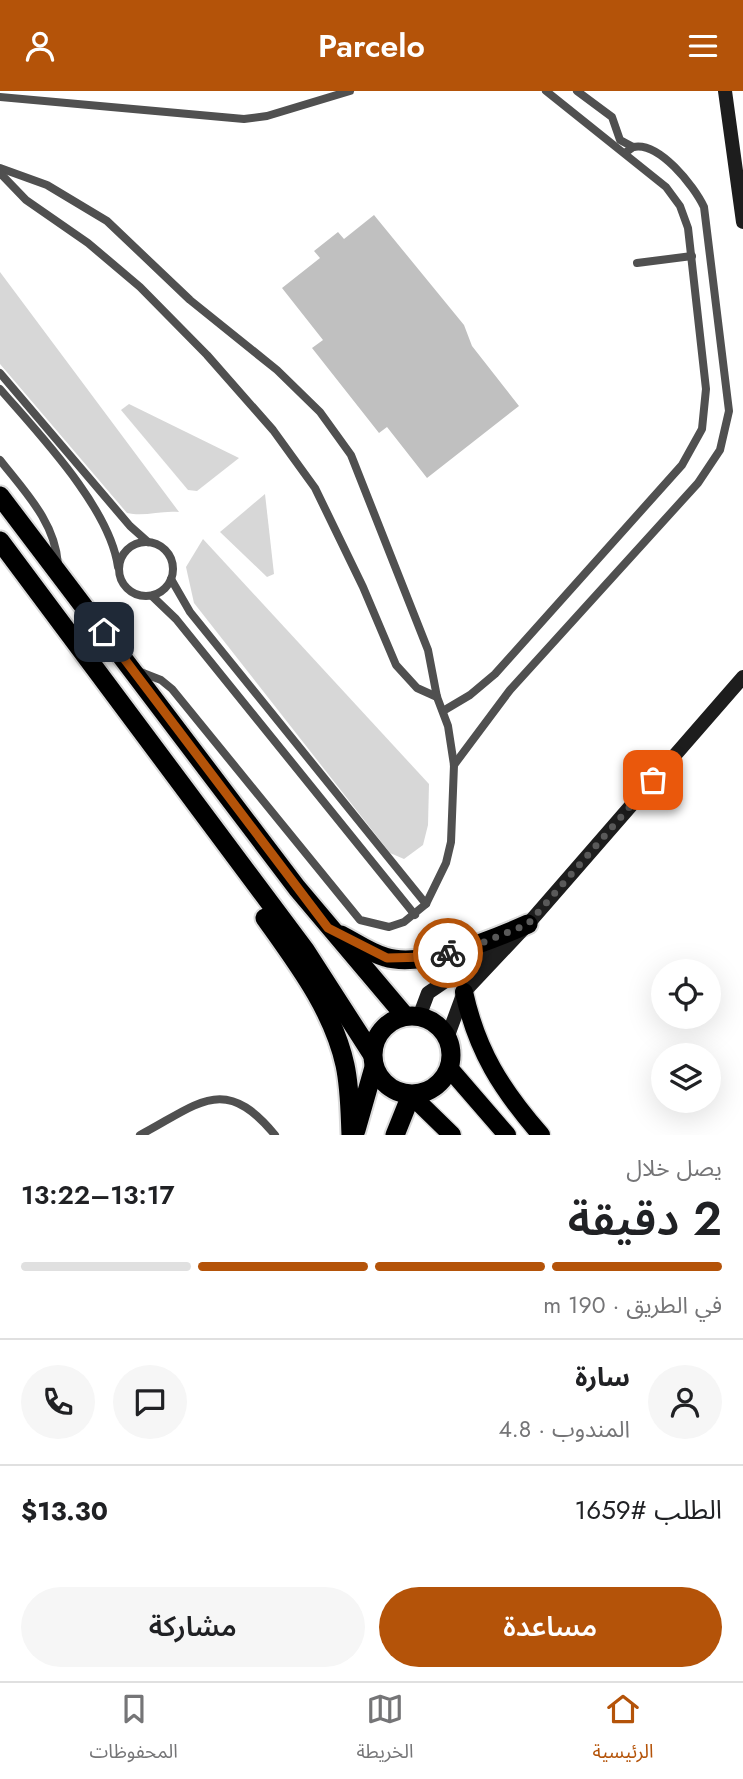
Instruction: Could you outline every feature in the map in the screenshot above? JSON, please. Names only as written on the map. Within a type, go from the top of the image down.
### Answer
[{"type":"highway","points":[[0,496],[328,928],[412,1017],[440,1028],[447,1038],[451,1058],[449,1068],[435,1087],[411,1095],[388,1087],[319,969],[0,541]]},
{"type":"highway","points":[[229,847],[236,877],[290,953],[333,1025],[346,1066],[353,1135]]},
{"type":"highway","points":[[328,928],[387,958],[414,958],[469,948],[528,924]]},
{"type":"highway","points":[[353,1135],[382,1029],[412,1017]]},
{"type":"highway","points":[[395,1135],[411,1095]]},
{"type":"main road","points":[[725,91],[743,222]]},
{"type":"main road","points":[[447,1038],[464,992],[528,924],[743,677]]},
{"type":"main road","points":[[412,1017],[429,993],[528,924]]},
{"type":"main road","points":[[464,992],[472,1030],[488,1066],[541,1135]]},
{"type":"main road","points":[[449,1068],[506,1135]]},
{"type":"main road","points":[[411,1095],[452,1135]]},
{"type":"lane","points":[[0,97],[244,119],[267,116],[350,91]]},
{"type":"lane","points":[[443,711],[470,695],[495,674],[682,465],[694,448],[706,409],[692,256],[688,228],[680,206],[666,187],[546,91]]},
{"type":"lane","points":[[454,765],[510,689],[698,483],[720,450],[726,431],[728,391],[704,207],[698,194],[679,171],[648,147],[633,147],[620,140],[612,117],[578,91]]},
{"type":"lane","points":[[625,153],[633,147]]},
{"type":"lane","points":[[0,170],[26,200],[88,243],[161,307],[274,431],[315,488],[363,587],[396,665],[417,688],[437,697]]},
{"type":"lane","points":[[0,170],[47,185],[107,221],[190,300],[277,370],[320,412],[351,455],[366,486],[429,650],[437,697],[443,711],[454,765],[451,842],[446,863],[426,904],[415,915],[388,927],[360,921],[172,689],[161,680],[134,670]]},
{"type":"lane","points":[[637,263],[692,256]]},
{"type":"lane","points":[[0,373],[130,526],[148,542],[164,548],[169,555],[173,571],[167,587],[152,596],[144,596],[129,590],[123,583],[113,543],[103,520],[50,447],[0,389]]},
{"type":"lane","points":[[0,460],[45,520],[55,546],[58,574]]},
{"type":"lane","points":[[118,567],[125,552],[132,546],[148,542]]},
{"type":"lane","points":[[171,579],[190,612],[426,904]]},
{"type":"lane","points":[[152,596],[176,619],[415,915]]},
{"type":"lane","points":[[140,1135],[198,1105],[218,1099],[249,1106],[275,1135]]},
{"type":"shaded area","points":[[0,272],[179,512],[127,513],[0,364]]},
{"type":"shaded area","points":[[129,404],[239,458],[197,491],[188,490],[121,410]]},
{"type":"shaded area","points":[[265,494],[274,574],[267,577],[220,532]]},
{"type":"shaded area","points":[[203,539],[429,784],[428,825],[423,845],[404,859],[390,853],[194,603],[186,567]]},
{"type":"building","points":[[374,215],[464,325],[472,346],[519,406],[427,478],[387,427],[379,433],[312,348],[323,340],[282,288],[320,258],[314,251],[338,232],[344,239]]},
{"type":"way so far","points":[[448,953],[469,948],[528,924],[653,780]]},
{"type":"route","points":[[104,632],[328,928],[387,958],[428,957],[448,953]]}]
